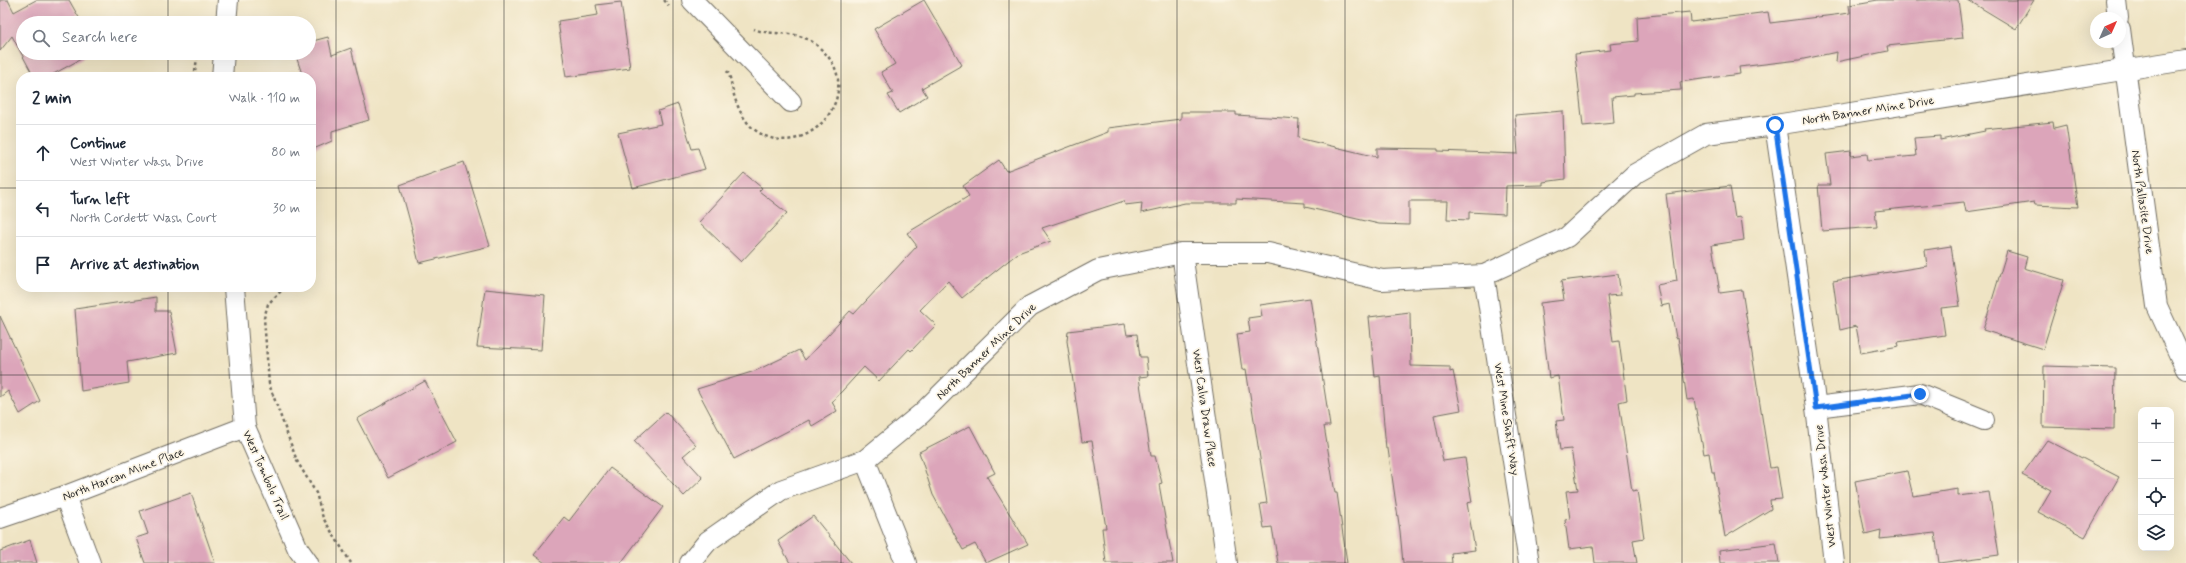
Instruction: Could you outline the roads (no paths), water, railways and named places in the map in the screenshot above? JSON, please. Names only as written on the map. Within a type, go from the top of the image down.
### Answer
[{"type":"street","points":[[227,16],[228,0]]},
{"type":"street","points":[[692,0],[791,102]]},
{"type":"street","points":[[2116,0],[2117,12]]},
{"type":"street","name":"North Pallasite Drive","points":[[2123,48],[2157,306],[2186,369]]},
{"type":"street","points":[[222,72],[223,60]]},
{"type":"street","name":"North Banner Mine Drive","points":[[690,563],[708,541],[781,490],[865,460],[921,414],[1030,306],[1098,270],[1182,253],[1268,253],[1382,280],[1484,275],[1567,236],[1635,174],[1706,134],[1775,125],[2126,68],[2186,60]]},
{"type":"street","name":"West Winter Wash Drive","points":[[1775,125],[1816,408],[1834,563]]},
{"type":"street","name":"West Calva Draw Place","points":[[1182,253],[1227,563]]},
{"type":"street","name":"West Mine Shaft Way","points":[[1484,275],[1529,563]]},
{"type":"street","name":"West Tombolo Trail","points":[[234,292],[245,426],[298,549],[308,563]]},
{"type":"street","points":[[1816,408],[1920,394],[1984,420]]},
{"type":"street","name":"North Harcan Mine Place","points":[[0,518],[65,496],[245,426]]},
{"type":"street","points":[[865,460],[906,563]]},
{"type":"street","points":[[65,496],[90,563]]}]
